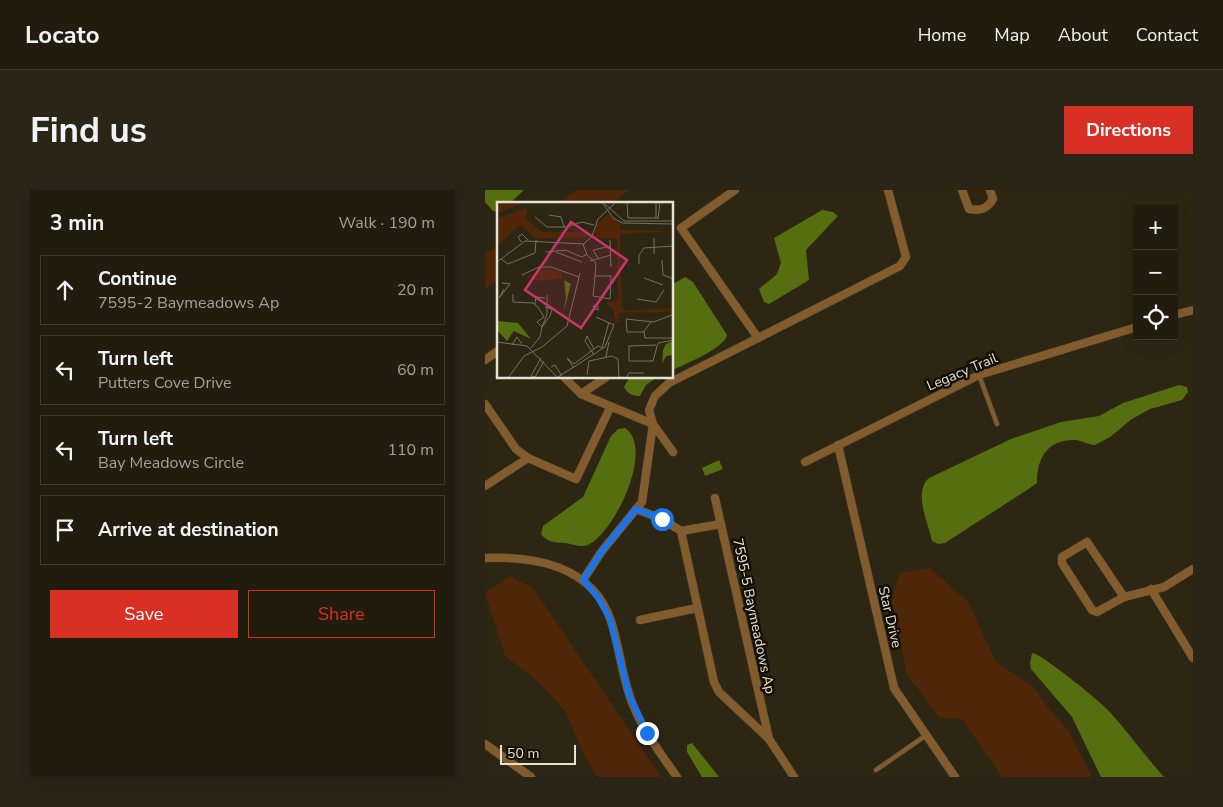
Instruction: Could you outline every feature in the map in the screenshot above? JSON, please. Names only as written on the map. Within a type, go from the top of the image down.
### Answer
[{"type":"street","points":[[735,190],[681,228],[758,338]]},
{"type":"street","points":[[673,452],[653,424],[649,410],[655,396],[661,389],[900,266],[906,257],[888,190]]},
{"type":"street","points":[[962,190],[969,209],[979,211],[988,207],[993,198],[990,190]]},
{"type":"street","points":[[1178,315],[1193,310]]},
{"type":"street","name":"Legacy Trail","points":[[805,462],[979,375],[1133,328]]},
{"type":"street","points":[[485,360],[497,351]]},
{"type":"street","points":[[566,379],[581,394],[610,408],[653,424]]},
{"type":"street","points":[[581,394],[604,379]]},
{"type":"street","points":[[485,404],[516,449],[528,458],[576,479],[610,408]]},
{"type":"street","points":[[583,580],[602,551],[641,502],[645,487],[653,424]]},
{"type":"street","name":"Star Drive","points":[[838,446],[891,678],[899,698],[955,777]]},
{"type":"street","points":[[485,486],[528,458]]},
{"type":"street","name":"7595-5 Baymeadows Ap","points":[[715,498],[769,739]]},
{"type":"street","points":[[636,509],[662,519],[681,531],[721,524]]},
{"type":"street","points":[[681,531],[712,677],[716,687],[769,739],[794,777]]},
{"type":"street","points":[[1124,597],[1087,542],[1062,557],[1062,563],[1092,610],[1097,612],[1124,597],[1164,587],[1193,569]]},
{"type":"street","points":[[485,558],[517,557],[541,561],[583,580],[597,596],[610,619],[629,695],[642,725],[677,777]]},
{"type":"street","points":[[1151,589],[1193,658]]},
{"type":"street","points":[[640,620],[697,608]]},
{"type":"street","points":[[485,744],[531,777]]},
{"type":"lane","points":[[979,375],[997,424]]},
{"type":"lane","points":[[876,770],[925,736]]},
{"type":"shaded area","points":[[485,190],[524,190],[511,202],[497,202],[497,212],[493,211],[485,202]]},
{"type":"shaded area","points":[[577,190],[630,190],[613,202],[560,202]]},
{"type":"shaded area","points":[[822,210],[833,212],[838,216],[806,250],[809,280],[769,304],[764,302],[759,289],[777,274],[781,263],[774,238]]},
{"type":"shaded area","points":[[497,246],[497,280],[485,289],[485,254]]},
{"type":"shaded area","points":[[685,277],[693,282],[727,335],[725,340],[712,350],[674,370],[674,283]]},
{"type":"shaded area","points":[[628,379],[655,379],[646,385],[640,396],[631,394],[624,387]]},
{"type":"shaded area","points":[[1179,385],[1187,387],[1188,392],[1182,400],[1150,409],[1132,419],[1110,437],[1095,445],[1076,440],[1058,443],[1051,447],[1042,458],[1037,474],[1037,483],[945,543],[938,544],[932,541],[922,499],[924,484],[929,478],[1011,439],[1061,422],[1099,416],[1123,403]]},
{"type":"shaded area","points":[[625,428],[633,438],[636,453],[634,470],[628,489],[609,524],[599,537],[585,546],[554,542],[546,539],[541,534],[543,526],[583,497],[611,436],[618,429]]},
{"type":"shaded area","points":[[719,460],[723,469],[705,476],[702,468]]},
{"type":"shaded area","points":[[930,568],[968,602],[996,662],[1034,687],[1049,709],[1068,730],[1092,777],[1002,777],[962,719],[939,717],[907,674],[891,600],[900,573]]},
{"type":"shaded area","points":[[510,576],[533,588],[661,777],[598,777],[585,757],[566,712],[540,683],[505,656],[485,593]]},
{"type":"shaded area","points":[[1032,653],[1058,669],[1104,706],[1164,777],[1101,777],[1072,717],[1031,669]]},
{"type":"shaded area","points":[[692,743],[719,777],[702,777],[687,752],[687,745]]},
{"type":"route","points":[[647,733],[629,695],[610,619],[597,596],[583,580],[602,551],[636,509],[662,519]]}]
